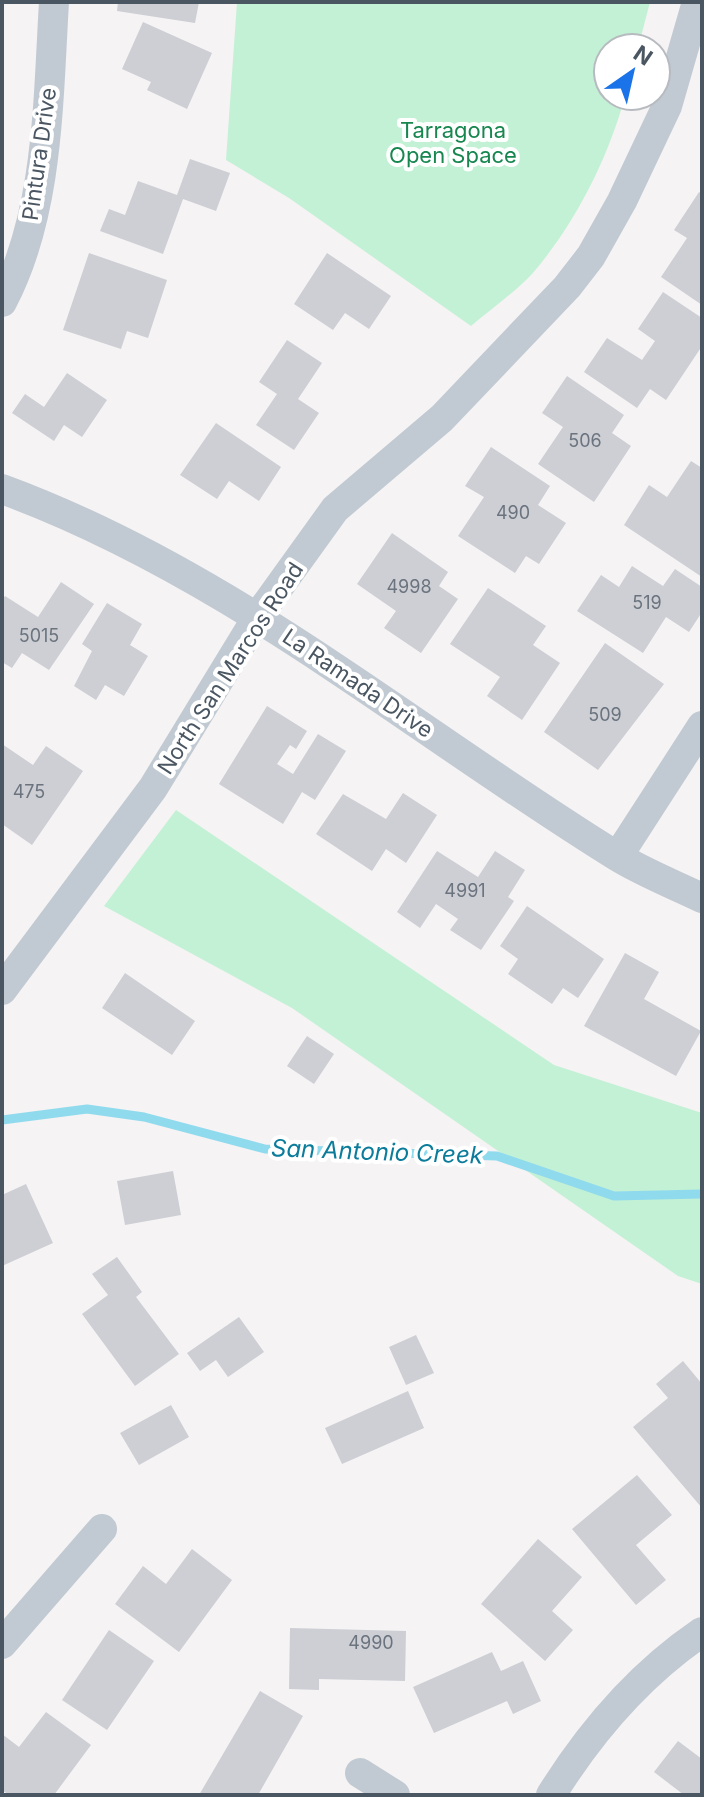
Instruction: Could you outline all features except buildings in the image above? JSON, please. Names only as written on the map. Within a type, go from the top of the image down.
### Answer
[{"type":"street","name":"Pintura Drive","points":[[2,302],[31,223],[46,121],[54,2]]},
{"type":"street","name":"North San Marcos Road","points":[[2,990],[153,788],[258,616],[335,509],[442,418],[567,287],[591,256],[622,201],[667,106],[697,2]]},
{"type":"street","name":"La Ramada Drive","points":[[2,489],[139,550],[258,616],[618,856],[702,898]]},
{"type":"street","points":[[618,856],[702,726]]},
{"type":"street","points":[[2,1644],[102,1529]]},
{"type":"street","points":[[551,1795],[617,1704],[675,1650],[702,1632]]},
{"type":"street","points":[[360,1773],[395,1795]]},
{"type":"green space","name":"Tarragona Open Space","points":[[237,2],[650,2],[642,32],[592,32],[592,112],[620,112],[599,167],[576,212],[532,274],[471,326],[289,198],[226,160]]},
{"type":"green space","points":[[176,810],[554,1065],[702,1113],[702,1284],[678,1276],[292,1008],[104,906]]},
{"type":"waterway","name":"San Antonio Creek","points":[[2,1120],[87,1109],[144,1117],[265,1149],[497,1156],[614,1196],[702,1194]]}]
